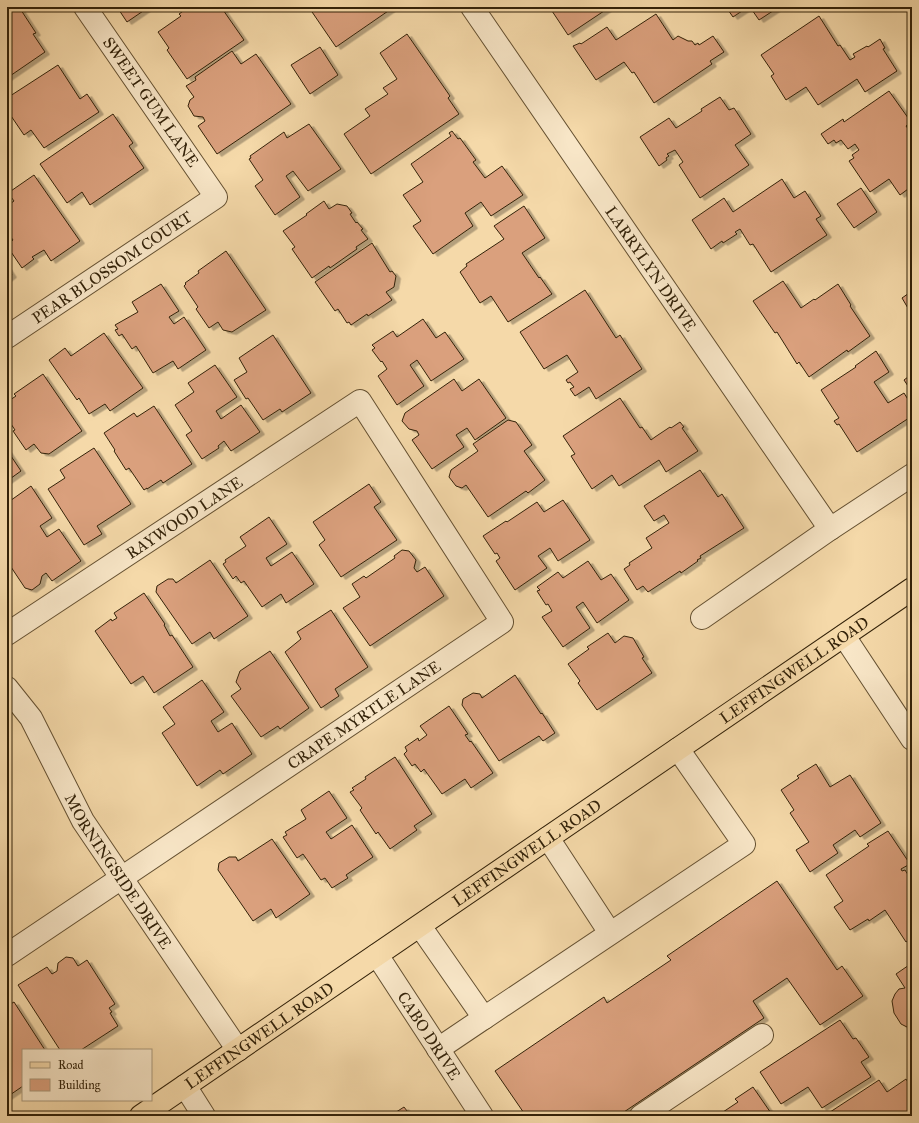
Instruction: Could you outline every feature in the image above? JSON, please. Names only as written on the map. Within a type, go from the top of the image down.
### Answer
[{"type":"main road","name":"LEFFINGWELL ROAD","points":[[142,1116],[912,589]]},
{"type":"street","name":"SWEET GUM LANE","points":[[85,7],[216,196]]},
{"type":"street","name":"LARRYLYN DRIVE","points":[[472,7],[830,529]]},
{"type":"street","name":"PEAR BLOSSOM COURT","points":[[7,337],[216,196]]},
{"type":"street","name":"RAYWOOD LANE","points":[[7,634],[360,401]]},
{"type":"street","name":"CRAPE MYRTLE LANE","points":[[7,956],[502,622],[360,401]]},
{"type":"street","points":[[702,618],[830,529],[912,475]]},
{"type":"street","points":[[844,636],[912,739]]},
{"type":"street","name":"MORNINGSIDE DRIVE","points":[[7,688],[31,718],[84,821],[238,1050]]},
{"type":"street","points":[[438,1050],[744,844],[678,749]]},
{"type":"street","points":[[548,838],[610,933]]},
{"type":"street","points":[[420,926],[484,1018]]},
{"type":"street","name":"CABO DRIVE","points":[[377,955],[482,1116]]},
{"type":"street","points":[[641,1116],[762,1035]]},
{"type":"street","points":[[185,1086],[204,1116]]},
{"type":"building","points":[[11,7],[19,7],[36,33],[33,34],[45,52],[7,78],[7,9]]},
{"type":"building","points":[[117,7],[149,7],[127,22]]},
{"type":"building","points":[[189,7],[202,7],[204,10],[208,7],[221,7],[244,40],[187,79],[167,50],[169,48],[158,32],[181,16],[179,14]]},
{"type":"building","points":[[313,7],[390,7],[391,9],[336,47],[310,9]]},
{"type":"building","points":[[610,7],[568,35],[550,8]]},
{"type":"building","points":[[726,7],[748,7],[733,17]]},
{"type":"building","points":[[750,7],[779,7],[759,20]]},
{"type":"building","points":[[656,14],[673,40],[678,36],[688,41],[692,41],[695,45],[698,43],[699,45],[713,36],[724,52],[710,61],[712,64],[654,103],[634,72],[632,73],[624,62],[596,80],[573,46],[580,43],[581,44],[607,27],[616,40]]},
{"type":"building","points":[[819,16],[838,46],[840,45],[850,60],[855,57],[853,54],[880,39],[885,48],[883,49],[897,71],[865,92],[857,79],[818,105],[806,87],[786,100],[771,76],[774,74],[761,55]]},
{"type":"building","points":[[407,34],[450,96],[448,98],[459,114],[371,174],[344,134],[370,116],[365,109],[388,94],[383,88],[397,79],[380,53]]},
{"type":"building","points":[[320,47],[338,75],[310,94],[291,65]]},
{"type":"building","points":[[232,51],[241,64],[256,54],[291,104],[217,154],[198,126],[205,121],[203,117],[194,116],[188,106],[190,100],[194,97],[186,86],[196,80],[195,77]]},
{"type":"building","points":[[58,65],[80,99],[87,94],[99,112],[44,148],[31,130],[24,135],[7,110],[7,98]]},
{"type":"building","points":[[889,91],[911,122],[906,126],[912,134],[912,186],[900,195],[889,179],[870,192],[849,161],[854,158],[852,155],[859,150],[855,144],[848,149],[841,140],[836,143],[834,140],[828,144],[821,134],[843,119],[844,122]]},
{"type":"building","points":[[720,97],[729,110],[734,108],[751,134],[735,145],[749,165],[700,198],[679,165],[683,162],[675,150],[667,154],[669,156],[666,158],[667,160],[659,166],[640,137],[669,118],[676,128]]},
{"type":"building","points":[[113,114],[133,143],[129,146],[144,168],[90,205],[82,192],[67,203],[40,164]]},
{"type":"building","points":[[309,124],[341,169],[308,191],[293,171],[286,176],[300,197],[275,215],[255,186],[263,180],[249,159],[251,158],[250,156],[284,132],[287,138]]},
{"type":"building","points":[[452,131],[458,139],[460,138],[476,160],[473,162],[485,178],[502,166],[523,195],[491,216],[481,202],[465,213],[473,226],[433,254],[413,226],[421,221],[403,195],[423,182],[411,164],[451,136],[449,133]]},
{"type":"building","points":[[34,175],[80,241],[51,261],[44,250],[32,257],[34,259],[22,268],[7,246],[13,240],[7,232],[7,206],[14,201],[8,193]]},
{"type":"building","points":[[782,179],[794,198],[805,191],[821,216],[816,219],[827,235],[771,272],[753,244],[750,245],[740,229],[735,232],[737,234],[723,243],[722,241],[711,249],[692,220],[724,198],[733,212]]},
{"type":"building","points":[[861,188],[877,212],[854,228],[837,204]]},
{"type":"building","points":[[324,201],[329,209],[337,204],[347,206],[352,213],[350,214],[356,223],[357,222],[363,229],[361,230],[368,239],[356,247],[357,249],[330,268],[329,266],[312,278],[292,249],[295,247],[283,231],[307,215],[306,214]]},
{"type":"building","points":[[524,206],[545,238],[522,253],[552,294],[508,322],[491,296],[480,303],[460,272],[467,266],[466,264],[504,239],[494,226]]},
{"type":"building","points":[[372,243],[390,272],[392,271],[396,276],[394,287],[386,292],[392,300],[351,325],[349,322],[347,323],[338,309],[335,311],[315,282]]},
{"type":"building","points":[[226,251],[266,310],[232,332],[223,330],[218,322],[209,328],[196,309],[198,307],[184,286],[186,284],[185,283],[199,273],[198,271]]},
{"type":"building","points":[[7,267],[12,275],[7,279]]},
{"type":"building","points":[[783,281],[801,308],[838,284],[851,305],[850,306],[870,336],[848,352],[847,350],[809,377],[799,362],[797,364],[777,332],[775,333],[753,301]]},
{"type":"building","points":[[161,284],[179,311],[169,317],[174,324],[184,317],[206,350],[178,369],[173,361],[153,373],[136,346],[132,349],[122,334],[119,336],[115,330],[118,329],[115,325],[138,312],[132,302]]},
{"type":"building","points":[[585,290],[616,338],[620,335],[642,369],[596,399],[589,387],[575,396],[570,389],[574,387],[566,380],[578,372],[567,355],[544,369],[520,332]]},
{"type":"building","points":[[912,291],[912,315],[902,298]]},
{"type":"building","points":[[423,319],[436,338],[445,332],[464,359],[431,381],[417,360],[410,365],[424,386],[397,405],[378,376],[387,369],[372,350],[375,348],[372,345],[393,331],[397,337]]},
{"type":"building","points":[[104,333],[143,388],[110,411],[105,404],[89,414],[79,398],[77,400],[49,360],[65,348],[71,356]]},
{"type":"building","points":[[273,335],[311,393],[282,412],[280,409],[263,420],[248,398],[246,399],[234,380],[247,372],[239,358]]},
{"type":"building","points":[[876,351],[889,372],[874,382],[888,403],[904,393],[912,406],[912,416],[857,452],[839,424],[837,425],[834,421],[839,418],[821,390],[856,367],[855,366]]},
{"type":"building","points":[[215,365],[237,397],[216,411],[221,419],[241,405],[260,432],[231,451],[224,441],[218,446],[219,448],[202,459],[186,435],[192,431],[175,405],[194,392],[188,383]]},
{"type":"building","points":[[43,374],[82,431],[49,454],[41,453],[34,444],[26,450],[13,431],[15,430],[7,418],[7,402],[16,396],[14,394]]},
{"type":"building","points":[[912,374],[912,392],[904,380]]},
{"type":"building","points":[[454,379],[462,391],[479,379],[506,418],[475,440],[467,428],[456,435],[464,447],[432,469],[412,440],[419,435],[417,431],[409,429],[402,421],[405,413]]},
{"type":"building","points":[[620,398],[640,428],[642,427],[651,440],[680,422],[684,427],[682,428],[698,451],[666,472],[659,460],[619,486],[612,475],[592,489],[571,456],[575,454],[563,436]]},
{"type":"building","points":[[154,406],[192,464],[163,483],[161,480],[144,490],[129,468],[126,470],[104,433],[134,413],[137,417]]},
{"type":"building","points":[[508,420],[516,422],[532,445],[524,451],[545,480],[528,493],[526,491],[488,517],[466,485],[462,488],[456,486],[449,477],[451,470],[478,451],[473,444]]},
{"type":"building","points":[[94,448],[131,504],[97,526],[102,534],[84,545],[48,489],[65,478],[60,470]]},
{"type":"building","points":[[7,450],[21,471],[7,481]]},
{"type":"building","points":[[700,470],[718,497],[722,494],[744,528],[700,556],[701,558],[697,560],[698,561],[681,573],[680,571],[648,592],[643,586],[637,590],[624,569],[630,565],[629,563],[652,548],[646,538],[669,523],[664,515],[654,521],[644,506]]},
{"type":"building","points":[[369,484],[381,502],[374,507],[397,540],[341,577],[319,545],[325,540],[313,522]]},
{"type":"building","points":[[31,486],[52,518],[40,526],[47,537],[59,529],[81,561],[52,581],[46,573],[42,576],[40,584],[32,590],[25,588],[7,561],[7,503]]},
{"type":"building","points":[[563,500],[590,540],[558,561],[550,548],[538,556],[547,568],[515,590],[496,561],[500,558],[497,553],[495,554],[483,536],[537,502],[544,512]]},
{"type":"building","points":[[269,517],[287,544],[266,558],[271,566],[292,552],[314,584],[286,603],[281,594],[262,607],[244,581],[241,583],[236,576],[233,579],[223,564],[226,562],[225,560],[246,546],[240,537]]},
{"type":"building","points":[[402,550],[409,551],[416,560],[414,568],[417,572],[425,567],[444,596],[370,646],[343,608],[360,597],[352,584],[364,576],[366,578],[395,558],[394,556]]},
{"type":"building","points":[[210,560],[248,616],[214,639],[210,632],[192,644],[156,592],[157,586],[168,579],[173,579],[176,583]]},
{"type":"building","points":[[588,561],[601,580],[611,574],[629,600],[597,623],[583,602],[576,607],[590,628],[563,647],[542,617],[552,611],[537,591],[540,590],[537,587],[558,572],[563,578]]},
{"type":"building","points":[[144,593],[165,624],[164,625],[170,636],[172,635],[193,667],[154,693],[143,676],[131,684],[95,631],[111,619],[112,621],[117,618],[114,613]]},
{"type":"building","points":[[331,610],[368,667],[335,689],[339,696],[321,708],[285,652],[301,639],[297,632]]},
{"type":"building","points":[[608,633],[615,643],[624,636],[633,638],[644,657],[642,658],[652,673],[597,710],[578,683],[580,681],[568,664],[589,649],[587,647]]},
{"type":"building","points":[[270,651],[309,708],[280,729],[278,726],[261,737],[231,696],[241,689],[236,682],[240,671]]},
{"type":"building","points":[[515,675],[555,733],[543,741],[539,736],[499,761],[462,705],[463,699],[473,693],[480,694],[482,698]]},
{"type":"building","points":[[202,680],[224,712],[211,721],[218,732],[232,723],[252,754],[223,774],[220,770],[197,786],[162,733],[175,724],[163,707]]},
{"type":"building","points":[[449,706],[468,734],[465,735],[470,742],[471,741],[493,773],[471,788],[465,779],[442,794],[424,769],[421,772],[415,764],[412,766],[404,754],[407,751],[405,747],[418,738],[419,741],[427,735],[420,726]]},
{"type":"building","points":[[395,757],[432,814],[414,826],[417,830],[390,849],[378,832],[376,834],[360,810],[362,808],[350,792],[354,790],[352,788],[366,779],[365,777]]},
{"type":"building","points":[[816,764],[830,787],[850,775],[881,823],[860,837],[855,830],[833,845],[838,853],[810,872],[796,850],[809,842],[790,813],[794,810],[781,790],[799,778],[797,776]]},
{"type":"building","points":[[329,791],[347,818],[326,832],[331,839],[352,825],[373,857],[346,875],[348,878],[332,888],[325,878],[321,880],[303,854],[297,858],[283,837],[287,835],[285,832],[306,819],[301,810]]},
{"type":"building","points":[[888,831],[910,864],[901,869],[902,871],[905,870],[912,881],[912,938],[906,942],[885,910],[869,921],[868,919],[850,930],[834,907],[843,901],[826,875],[869,846],[867,844]]},
{"type":"building","points":[[272,839],[310,894],[276,918],[271,909],[253,921],[218,870],[219,863],[229,857],[236,857],[238,861]]},
{"type":"building","points":[[777,881],[837,970],[842,966],[863,996],[820,1025],[787,978],[753,1001],[764,1018],[618,1116],[526,1116],[495,1071],[604,997],[607,1003],[671,960],[667,956]]},
{"type":"building","points":[[66,957],[73,958],[78,966],[87,960],[115,1004],[109,1008],[112,1012],[110,1013],[118,1026],[83,1049],[59,1049],[18,985],[47,967],[52,974],[57,971],[58,963]]},
{"type":"building","points":[[912,963],[911,1029],[901,1024],[894,1013],[892,1001],[899,989],[905,988],[896,974]]},
{"type":"building","points":[[14,1002],[44,1049],[22,1049],[22,1087],[7,1097],[7,1006]]},
{"type":"building","points":[[840,1020],[853,1039],[856,1038],[869,1057],[861,1062],[871,1077],[822,1108],[808,1087],[781,1104],[760,1072]]},
{"type":"building","points":[[906,1079],[912,1089],[912,1116],[824,1116],[879,1080],[887,1092]]},
{"type":"building","points":[[753,1087],[773,1116],[717,1116],[738,1102],[735,1099]]},
{"type":"building","points":[[404,1107],[411,1116],[390,1116]]}]
